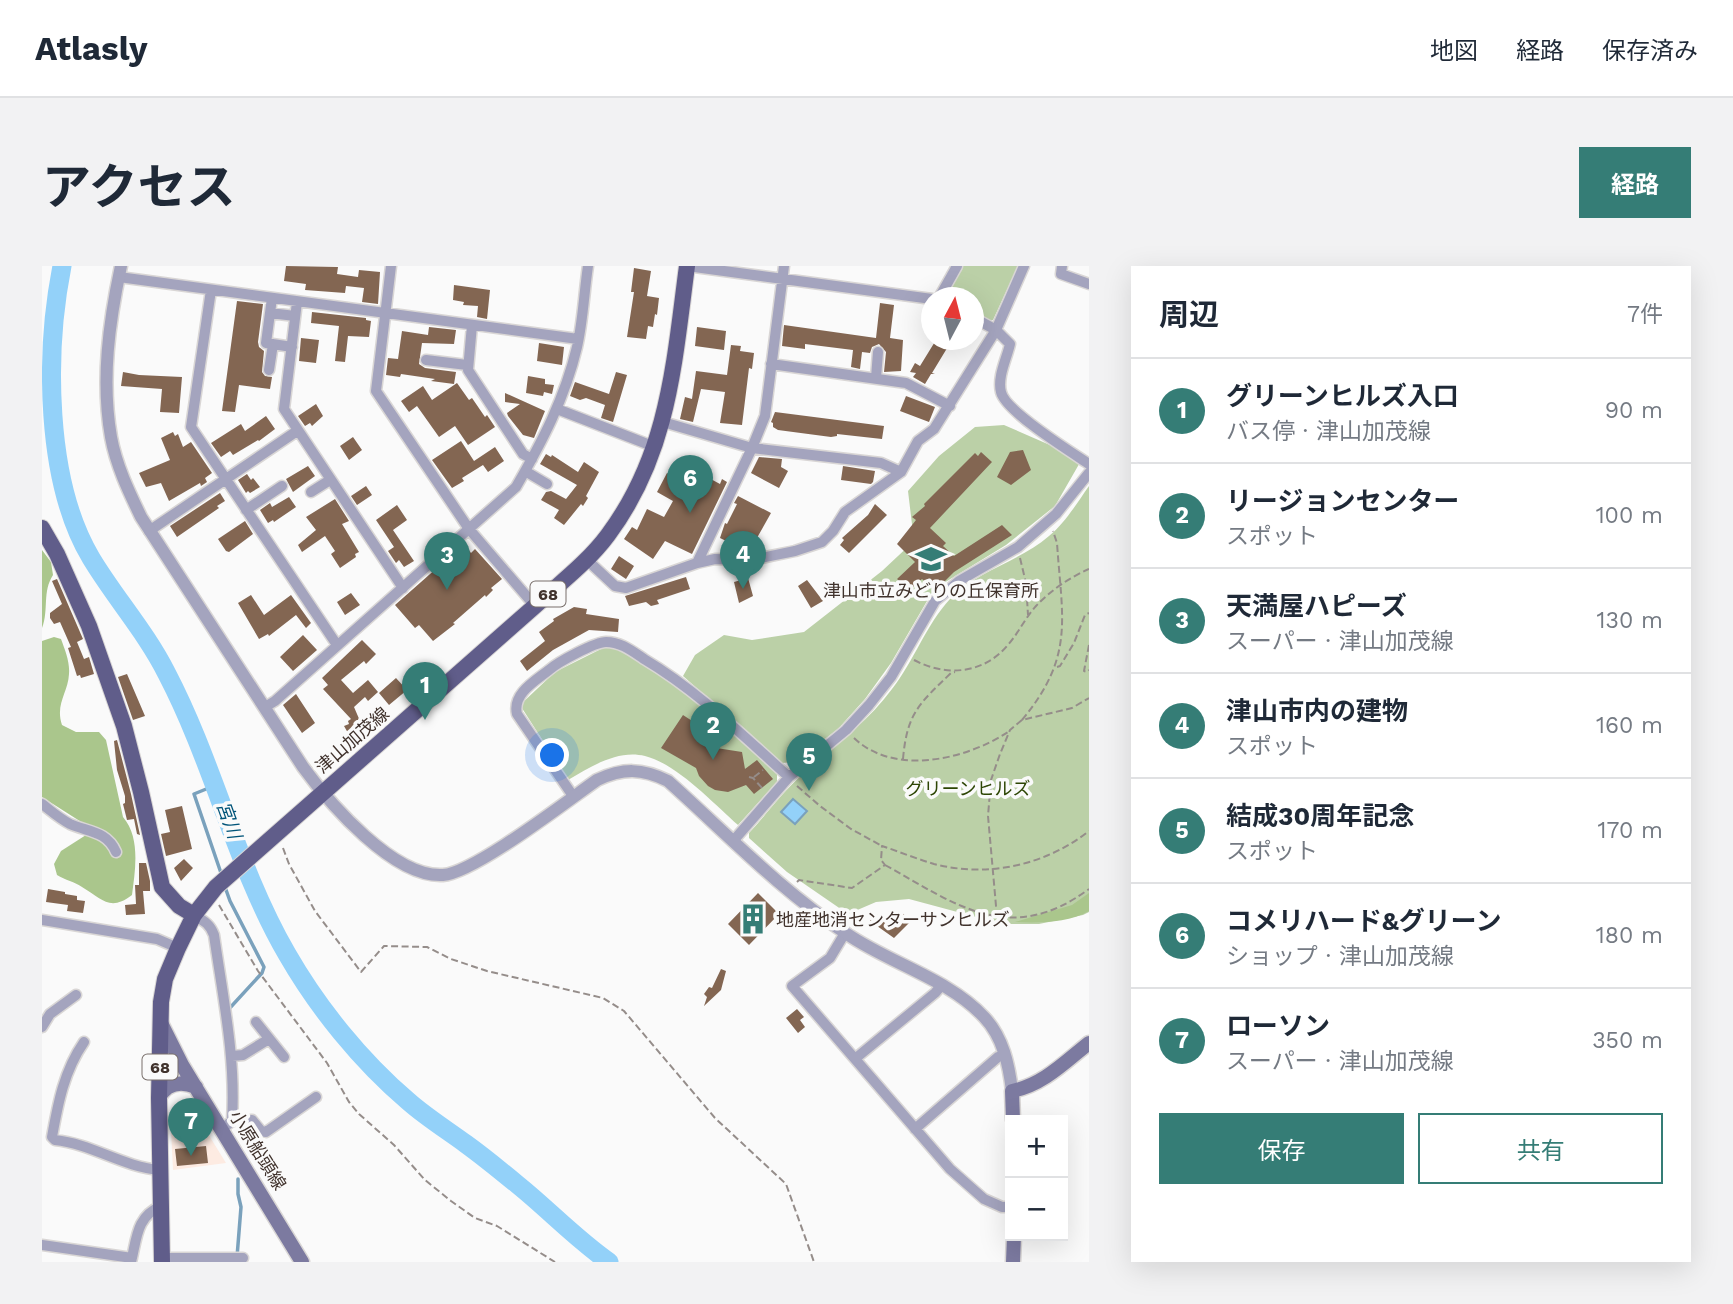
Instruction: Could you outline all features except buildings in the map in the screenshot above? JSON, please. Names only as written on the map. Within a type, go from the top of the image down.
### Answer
[{"type":"main road","name":"津山加茂線","points":[[162,1260],[159,1098],[161,1021],[165,979],[194,915],[213,890],[535,606],[607,536],[626,508],[655,447],[663,422],[671,388],[687,266]]},
{"type":"main road","points":[[42,528],[57,554],[89,626],[124,726],[162,887],[179,906],[194,915]]},
{"type":"main road","name":"小原船頭線","points":[[161,1021],[169,1041],[196,1087],[227,1125],[302,1262]]},
{"type":"main road","points":[[1013,1115],[1012,1091],[1027,1088],[1043,1079],[1089,1043]]},
{"type":"main road","points":[[159,1098],[162,1091],[175,1083],[196,1087]]},
{"type":"main road","points":[[1013,1262],[1014,1241]]},
{"type":"street","points":[[391,266],[376,391],[469,529],[535,606]]},
{"type":"street","points":[[265,707],[516,487],[566,387],[578,339],[588,266]]},
{"type":"street","points":[[687,266],[783,272],[921,297]]},
{"type":"street","points":[[945,287],[957,266]]},
{"type":"street","points":[[586,559],[615,586],[626,588],[697,563],[715,559],[751,560],[822,542],[845,512],[901,472],[918,441],[934,429],[996,330],[1024,266]]},
{"type":"street","points":[[1062,266],[1061,274],[1089,284]]},
{"type":"street","points":[[578,339],[211,290],[120,272],[107,351],[107,402],[112,439],[125,483],[141,517],[321,792],[400,864],[415,872],[438,875],[460,871],[472,866],[597,780],[615,771],[629,769],[655,774],[668,781],[788,888],[845,933],[967,1002],[986,1020],[998,1037],[1005,1054],[1012,1091]]},
{"type":"street","points":[[697,563],[765,416],[783,272]]},
{"type":"street","points":[[211,290],[191,427],[337,645]]},
{"type":"street","points":[[272,298],[266,344],[292,347]]},
{"type":"street","points":[[297,302],[284,410],[403,587]]},
{"type":"street","points":[[270,313],[296,316]]},
{"type":"street","points":[[984,323],[996,330],[1010,344],[1001,377],[1001,393],[1012,409],[1089,464]]},
{"type":"street","points":[[472,325],[468,370],[523,454],[532,459]]},
{"type":"street","points":[[270,370],[273,344]]},
{"type":"street","points":[[876,379],[878,352]]},
{"type":"street","points":[[426,360],[467,365]]},
{"type":"street","points":[[771,364],[906,383],[950,406]]},
{"type":"street","points":[[557,409],[655,447]]},
{"type":"street","points":[[663,422],[752,448],[881,463],[901,472]]},
{"type":"street","points":[[149,530],[297,431]]},
{"type":"street","points":[[525,471],[547,484]]},
{"type":"street","points":[[734,840],[789,778],[846,730],[891,677],[935,601],[958,581],[1018,547],[1049,520],[1089,473]]},
{"type":"street","points":[[311,492],[330,480]]},
{"type":"street","points":[[246,510],[282,486]]},
{"type":"street","points":[[573,796],[517,714],[515,707],[528,687],[554,666],[603,642],[618,643],[687,686],[789,778]]},
{"type":"street","points":[[42,804],[68,823],[103,835],[109,839],[116,852]]},
{"type":"street","points":[[194,915],[205,921],[214,935],[232,1056],[227,1125],[252,1121],[261,1131],[266,1132],[316,1097]]},
{"type":"street","points":[[42,920],[157,939],[178,948]]},
{"type":"street","points":[[845,933],[831,958],[792,986],[967,1185],[985,1199],[1005,1207]]},
{"type":"street","points":[[856,1058],[941,986]]},
{"type":"street","points":[[42,1027],[50,1014],[76,995]]},
{"type":"street","points":[[256,1023],[284,1057]]},
{"type":"street","points":[[232,1056],[250,1052],[269,1040]]},
{"type":"street","points":[[84,1042],[72,1059],[52,1137],[132,1166],[160,1170]]},
{"type":"street","points":[[915,1129],[998,1057],[1005,1054]]},
{"type":"street","points":[[42,1245],[131,1260],[141,1220],[148,1212],[161,1206]]},
{"type":"street","points":[[162,1260],[237,1259]]},
{"type":"path","points":[[846,730],[861,745],[876,753],[902,760],[946,758],[988,745],[1022,720],[1037,701],[1056,668],[1063,625],[1057,543],[1049,520]]},
{"type":"path","points":[[1018,547],[1026,583],[1028,616]]},
{"type":"path","points":[[902,760],[907,726],[923,699],[951,673],[979,666],[997,657],[1045,597],[1089,569]]},
{"type":"path","points":[[1056,668],[1060,666],[1085,615],[1089,613]]},
{"type":"path","points":[[1089,645],[1084,671],[1089,670]]},
{"type":"path","points":[[904,654],[933,669],[957,672]]},
{"type":"path","points":[[1022,720],[1072,708],[1089,698]]},
{"type":"path","points":[[997,917],[988,816],[989,793],[995,765],[1010,730]]},
{"type":"path","points":[[753,778],[764,769]]},
{"type":"path","points":[[749,777],[762,788]]},
{"type":"path","points":[[789,778],[851,829],[883,846],[935,864],[994,870],[1042,858],[1078,840],[1089,831]]},
{"type":"path","points":[[274,835],[325,927],[347,951],[361,972],[384,946],[427,947],[451,959],[487,971],[603,998],[624,1010],[715,1118],[786,1184],[814,1262]]},
{"type":"path","points":[[883,846],[881,860],[885,865],[963,908],[981,915],[1015,919],[1063,905],[1089,889]]},
{"type":"path","points":[[788,888],[799,880],[852,888],[885,865]]},
{"type":"path","points":[[213,890],[258,971],[327,1063],[359,1114],[394,1145],[425,1180],[451,1201],[475,1218],[496,1226],[555,1262]]},
{"type":"shaded area","points":[[178,1102],[189,1103],[226,1163],[173,1170],[171,1130]]},
{"type":"green space","points":[[961,266],[1018,266],[993,320],[984,320],[984,287],[949,287]]},
{"type":"green space","points":[[1004,425],[1082,459],[1055,506],[1006,545],[934,589],[891,663],[865,699],[838,729],[795,762],[782,763],[683,676],[695,655],[724,635],[752,640],[804,632],[882,571],[914,541],[908,491],[939,456],[975,427]]},
{"type":"green space","name":"グリーンヒルズ","points":[[1089,486],[1089,912],[1039,924],[1002,924],[909,899],[876,902],[848,914],[787,872],[749,838],[749,833],[796,781],[882,701],[900,678],[934,620],[950,599],[973,581],[1025,553],[1049,536],[1066,519]]},
{"type":"green space","points":[[42,550],[51,562],[53,575],[48,588],[42,628]]},
{"type":"green space","points":[[54,637],[61,639],[69,665],[60,711],[62,725],[76,732],[99,732],[106,740],[123,817],[129,825],[135,845],[132,895],[118,903],[106,902],[57,875],[54,864],[61,851],[86,835],[86,825],[42,797],[42,641]]},
{"type":"green space","points":[[603,648],[614,648],[670,677],[777,771],[777,782],[738,825],[670,767],[645,756],[635,754],[615,757],[568,780],[520,705],[555,672]]},
{"type":"green space","points":[[1089,893],[1089,911],[1081,915],[1053,921],[1015,922],[1072,905]]},
{"type":"water","points":[[793,799],[807,811],[795,824],[781,812]]},
{"type":"waterway","name":"宮川","points":[[62,266],[53,337],[53,415],[57,454],[76,527],[91,558],[150,644],[184,708],[253,886],[287,954],[312,994],[374,1069],[422,1112],[499,1169],[609,1262]]},
{"type":"waterway","points":[[216,785],[194,794],[222,876]]},
{"type":"waterway","points":[[225,887],[264,967],[262,973],[228,1010]]},
{"type":"waterway","points":[[239,1128],[241,1138]]},
{"type":"waterway","points":[[237,1257],[241,1207],[238,1179]]},
{"type":"place","name":"コメリハード&グリーン","points":[[690,513]]},
{"type":"place","name":"津山市立みどりの丘保育所","points":[[931,559]]},
{"type":"place","name":"津山市内の建物","points":[[743,589]]},
{"type":"place","name":"天満屋ハピーズ","points":[[447,590]]},
{"type":"place","name":"グリーンヒルズ入口","points":[[425,720]]},
{"type":"place","name":"リージョンセンター","points":[[713,760]]},
{"type":"place","name":"結成30周年記念","points":[[809,791]]},
{"type":"place","name":"地産地消センターサンヒルズ","points":[[753,919]]},
{"type":"place","name":"ローソン","points":[[191,1156]]}]
